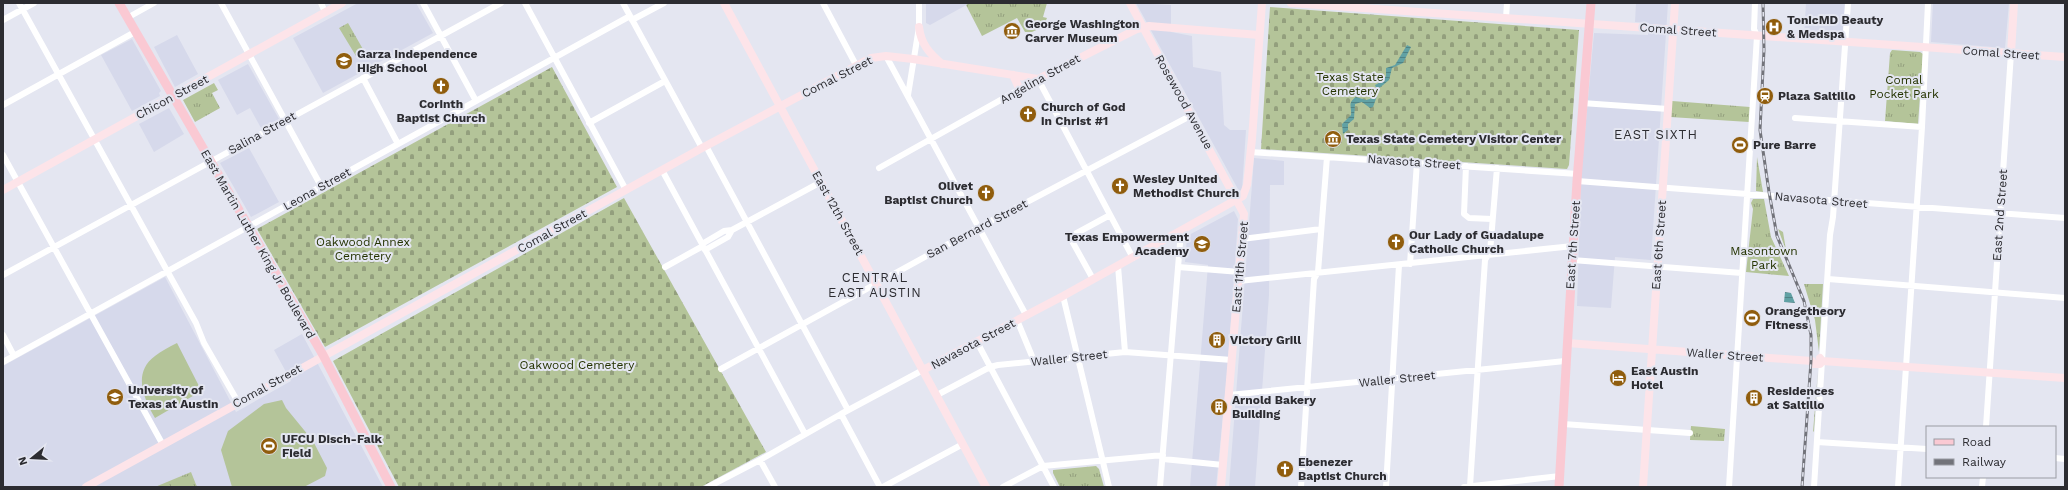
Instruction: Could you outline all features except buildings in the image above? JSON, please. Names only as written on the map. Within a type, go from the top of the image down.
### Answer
[{"type":"main road","name":"East Martin Luther King Jr Boulevard","points":[[119,3],[172,97],[323,355],[391,487]]},
{"type":"main road","name":"East 7th Street","points":[[1559,487],[1577,178],[1591,3]]},
{"type":"street","points":[[19,3],[132,206],[238,402]]},
{"type":"street","points":[[3,20],[34,3]]},
{"type":"street","points":[[128,18],[154,3]]},
{"type":"street","points":[[221,3],[250,53],[321,186]]},
{"type":"street","points":[[321,3],[325,12]]},
{"type":"street","name":"Chicon Street","points":[[3,190],[342,3]]},
{"type":"street","points":[[423,3],[476,100]]},
{"type":"street","name":"Salina Street","points":[[3,275],[132,206],[440,35],[501,3]]},
{"type":"street","points":[[524,3],[626,190]]},
{"type":"street","points":[[623,3],[665,82],[748,222],[848,410]]},
{"type":"street","name":"Leona Street","points":[[3,362],[554,57],[664,3]]},
{"type":"street","name":"East 12th Street","points":[[724,3],[986,487]]},
{"type":"street","points":[[823,3],[856,65]]},
{"type":"street","points":[[908,95],[919,27],[919,3]]},
{"type":"street","name":"Rosewood Avenue","points":[[1130,3],[1238,201]]},
{"type":"street","points":[[1238,201],[1244,196],[1246,191],[1262,3]]},
{"type":"street","name":"Comal Street","points":[[1291,3],[2065,57]]},
{"type":"street","points":[[1506,18],[1507,3]]},
{"type":"street","name":"East 6th Street","points":[[1643,487],[1675,3]]},
{"type":"street","points":[[1729,487],[1757,36],[1754,29],[1755,3]]},
{"type":"street","points":[[1814,487],[1834,201],[1838,121],[1848,3]]},
{"type":"street","points":[[1898,487],[1922,127],[1928,3]]},
{"type":"street","name":"East 2nd Street","points":[[1986,426],[2014,3]]},
{"type":"street","name":"Angelina Street","points":[[879,168],[1038,80],[1116,39],[1143,27],[1149,26],[1259,35]]},
{"type":"street","points":[[919,27],[922,43],[927,50],[943,64]]},
{"type":"street","points":[[3,104],[135,32]]},
{"type":"street","points":[[886,56],[1026,315]]},
{"type":"street","name":"Comal Street","points":[[86,487],[323,355],[704,147],[871,58],[886,56],[913,59],[1038,80]]},
{"type":"street","points":[[1013,76],[1020,90]]},
{"type":"street","points":[[363,78],[398,144]]},
{"type":"street","points":[[1038,80],[1133,258]]},
{"type":"street","points":[[589,123],[665,82]]},
{"type":"street","points":[[1582,103],[1668,109]]},
{"type":"street","name":"San Bernard Street","points":[[722,369],[979,228],[1192,115]]},
{"type":"street","points":[[1795,118],[1922,127]]},
{"type":"street","name":"Navasota Street","points":[[1250,152],[1497,168],[1662,187],[1916,208],[2065,218]]},
{"type":"street","points":[[3,155],[163,445]]},
{"type":"street","points":[[1300,487],[1308,388],[1314,279],[1318,272],[1327,157]]},
{"type":"street","points":[[1410,264],[1417,162]]},
{"type":"street","points":[[1466,166],[1463,213],[1468,218],[1492,219]]},
{"type":"street","points":[[1497,168],[1490,252],[1485,260],[1478,371],[1467,487],[1560,476]]},
{"type":"street","points":[[662,170],[805,434]]},
{"type":"street","points":[[664,267],[703,246],[728,237],[732,230],[821,182]]},
{"type":"street","name":"Navasota Street","points":[[708,487],[760,460],[848,410],[1238,201]]},
{"type":"street","name":"East 11th Street","points":[[1221,487],[1244,214],[1238,201]]},
{"type":"street","points":[[1093,279],[1072,242],[1072,237],[1110,215]]},
{"type":"street","points":[[1242,239],[1321,229]]},
{"type":"street","points":[[1160,487],[1172,356],[1181,232]]},
{"type":"street","points":[[1239,281],[1573,246]]},
{"type":"street","points":[[1572,260],[1742,274]]},
{"type":"street","points":[[1386,487],[1399,265]]},
{"type":"street","points":[[1118,266],[1125,352]]},
{"type":"street","points":[[1178,267],[1240,272]]},
{"type":"street","points":[[1828,279],[2065,298]]},
{"type":"street","points":[[1063,296],[1109,487]]},
{"type":"street","points":[[1017,320],[1034,361]]},
{"type":"street","points":[[3,335],[14,356]]},
{"type":"street","points":[[977,342],[1054,487]]},
{"type":"street","name":"Waller Street","points":[[1567,344],[1812,361],[1813,364],[1822,361],[2065,378]]},
{"type":"street","name":"Waller Street","points":[[937,395],[990,367],[1034,361],[1125,352],[1232,360]]},
{"type":"street","name":"Waller Street","points":[[1229,395],[1392,380],[1566,361]]},
{"type":"street","points":[[841,414],[880,487]]},
{"type":"street","points":[[1562,424],[1690,433]]},
{"type":"street","points":[[1817,442],[1926,449]]},
{"type":"street","points":[[883,487],[963,444]]},
{"type":"street","points":[[1003,487],[1043,466],[1103,460],[1163,457],[1223,465]]},
{"type":"street","points":[[760,460],[775,487]]},
{"type":"shaded area","name":"Garza Independence High School","points":[[358,3],[416,3],[433,33],[323,93],[293,38]]},
{"type":"shaded area","points":[[926,3],[970,3],[930,25],[926,23]]},
{"type":"shaded area","points":[[1136,3],[1171,5],[1171,32],[1192,36],[1193,67],[1221,72],[1224,125],[1230,130],[1246,130],[1242,190],[1239,191]]},
{"type":"shaded area","points":[[1636,3],[1668,3],[1651,260],[1615,257],[1611,308],[1577,306],[1581,176],[1594,33],[1648,35],[1649,23],[1635,22]]},
{"type":"shaded area","points":[[1806,3],[1846,3],[1842,36],[1839,38],[1804,35]]},
{"type":"shaded area","points":[[1933,3],[2009,3],[2005,48],[1931,42]]},
{"type":"shaded area","points":[[177,35],[198,74],[175,87],[154,47]]},
{"type":"shaded area","points":[[132,39],[161,91],[159,93],[160,96],[132,111],[101,55]]},
{"type":"shaded area","points":[[248,64],[279,119],[261,128],[250,108],[237,115],[218,80]]},
{"type":"shaded area","points":[[169,108],[184,134],[154,152],[139,124]]},
{"type":"shaded area","points":[[249,148],[279,202],[251,217],[220,163]]},
{"type":"shaded area","points":[[1254,158],[1284,161],[1284,185],[1270,185],[1269,295],[1255,487],[1229,487]]},
{"type":"shaded area","points":[[1234,211],[1238,219],[1227,375],[1216,487],[1190,487],[1208,265],[1185,262],[1187,236]]},
{"type":"shaded area","name":"University of Texas at Austin","points":[[165,277],[236,412],[291,381],[274,350],[302,334],[383,487],[3,487],[3,366]]},
{"type":"green space","points":[[970,3],[1047,3],[1043,17],[1047,18],[1043,27],[1032,32],[1025,32],[1017,18],[982,36],[966,5]]},
{"type":"green space","name":"Texas State Cemetery","points":[[1270,7],[1579,30],[1569,165],[1567,169],[1261,149]]},
{"type":"green space","points":[[348,23],[364,51],[356,56],[339,28]]},
{"type":"green space","name":"Comal Pocket Park","points":[[1892,50],[1920,52],[1923,54],[1918,124],[1885,121],[1890,53]]},
{"type":"green space","name":"Oakwood Annex Cemetery","points":[[552,67],[617,187],[325,347],[257,229]]},
{"type":"green space","points":[[1892,74],[1901,75],[1901,87],[1891,86]]},
{"type":"green space","points":[[214,83],[218,90],[212,93],[220,108],[195,122],[183,100]]},
{"type":"green space","points":[[1672,101],[1750,107],[1749,122],[1670,117]]},
{"type":"green space","points":[[1757,157],[1763,192],[1756,191]]},
{"type":"green space","name":"Oakwood Cemetery","points":[[624,198],[766,452],[701,487],[399,487],[333,361]]},
{"type":"green space","name":"Masontown Park","points":[[1753,199],[1764,199],[1771,237],[1789,276],[1746,272],[1753,209],[1751,203]]},
{"type":"green space","points":[[1778,229],[1783,232],[1786,250]]},
{"type":"green space","points":[[1804,284],[1823,284],[1819,352],[1815,320]]},
{"type":"green space","points":[[177,343],[200,388],[198,393],[155,418],[144,395],[142,378],[144,370],[155,356]]},
{"type":"green space","points":[[1818,371],[1814,431],[1813,432]]},
{"type":"green space","name":"UFCU Disch-Falk Field","points":[[282,400],[286,408],[313,441],[327,468],[325,476],[304,487],[232,487],[221,450],[228,431],[264,404]]},
{"type":"green space","points":[[1691,426],[1725,429],[1724,441],[1690,440]]},
{"type":"green space","points":[[1096,466],[1099,469],[1104,487],[1060,487],[1053,473],[1053,470]]},
{"type":"green space","points":[[191,472],[197,487],[155,487]]},
{"type":"green space","points":[[188,476],[191,484],[185,487],[172,487],[171,483]]},
{"type":"water","points":[[1407,45],[1411,47],[1403,63],[1392,68],[1389,80],[1377,90],[1375,85],[1383,81],[1386,76],[1386,68],[1395,65]]},
{"type":"water","points":[[1373,95],[1377,96],[1373,107],[1370,108],[1362,102],[1355,104],[1354,119],[1348,124],[1348,130],[1343,134],[1342,124],[1351,115],[1350,105],[1353,99],[1356,97],[1366,100],[1370,99]]},
{"type":"water","points":[[1785,292],[1791,293],[1795,303],[1784,302]]},
{"type":"railway","points":[[1763,3],[1764,50],[1760,130],[1777,236],[1804,301],[1811,335],[1811,361],[1802,487]]},
{"type":"place","name":"TonicMD Beauty & Medspa","points":[[1774,27]]},
{"type":"place","name":"George Washington Carver Museum","points":[[1012,31]]},
{"type":"place","name":"Garza Independence High School","points":[[344,61]]},
{"type":"place","name":"Corinth Baptist Church","points":[[441,86]]},
{"type":"place","name":"Plaza Saltillo","points":[[1765,96]]},
{"type":"place","name":"Church of God in Christ #1","points":[[1028,114]]},
{"type":"place","name":"Texas State Cemetery Visitor Center","points":[[1333,139]]},
{"type":"place","name":"Pure Barre","points":[[1740,145]]},
{"type":"place","name":"Wesley United Methodist Church","points":[[1120,186]]},
{"type":"place","name":"Olivet Baptist Church","points":[[986,193]]},
{"type":"place","name":"Our Lady of Guadalupe Catholic Church","points":[[1396,242]]},
{"type":"place","name":"Texas Empowerment Academy","points":[[1202,244]]},
{"type":"place","name":"Orangetheory Fitness","points":[[1752,318]]},
{"type":"place","name":"Victory Grill","points":[[1217,340]]},
{"type":"place","name":"East Austin Hotel","points":[[1618,378]]},
{"type":"place","name":"University of Texas at Austin","points":[[115,397]]},
{"type":"place","name":"Residences at Saltillo","points":[[1754,398]]},
{"type":"place","name":"Arnold Bakery Building","points":[[1219,407]]},
{"type":"place","name":"UFCU Disch-Falk Field","points":[[269,446]]},
{"type":"place","name":"Ebenezer Baptist Church","points":[[1285,469]]},
{"type":"district","name":"EAST SIXTH","points":[[1656,134]]},
{"type":"district","name":"CENTRAL EAST AUSTIN","points":[[875,284]]}]
